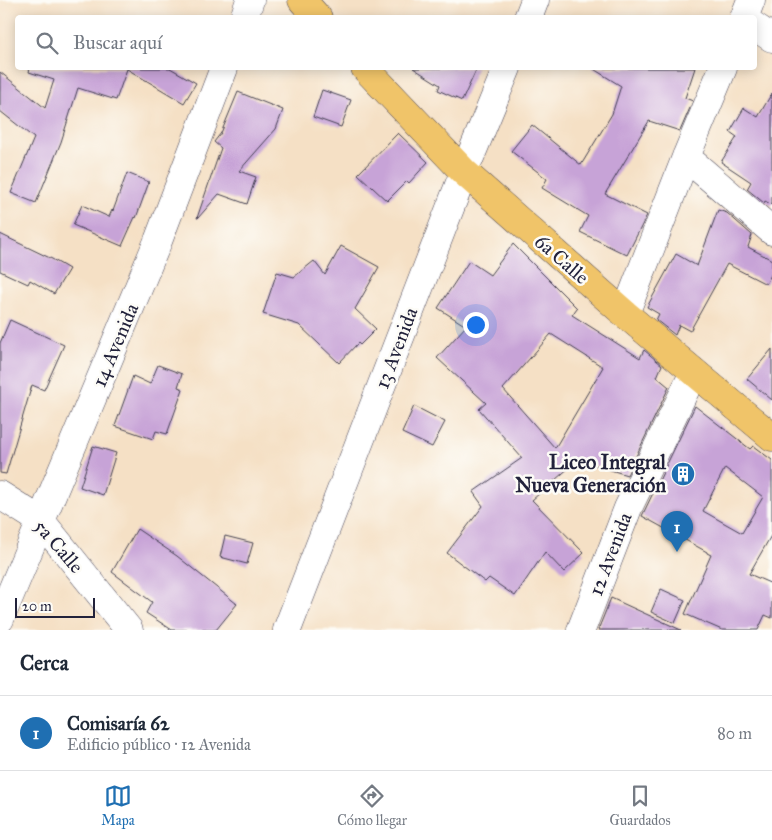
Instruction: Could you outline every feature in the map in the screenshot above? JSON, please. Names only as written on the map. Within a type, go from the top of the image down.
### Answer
[{"type":"main road","points":[[302,0],[315,15]]},
{"type":"main road","name":"6a Calle","points":[[367,70],[464,172],[625,314],[772,436]]},
{"type":"street","points":[[245,15],[250,0]]},
{"type":"street","points":[[529,15],[535,0]]},
{"type":"street","points":[[745,15],[751,0]]},
{"type":"street","points":[[757,28],[772,38]]},
{"type":"street","name":"14 Avenida","points":[[0,619],[158,241],[223,70]]},
{"type":"street","name":"13 Avenida","points":[[286,630],[464,172],[506,70]]},
{"type":"street","points":[[625,314],[722,70]]},
{"type":"street","points":[[686,157],[772,231]]},
{"type":"street","name":"12 Avenida","points":[[581,630],[628,508],[694,372]]},
{"type":"street","name":"5a Calle","points":[[0,495],[41,521],[129,630]]},
{"type":"building","points":[[30,70],[127,70],[116,100],[78,88],[61,142],[36,203],[11,193],[34,138],[0,111],[0,72],[45,108],[54,80],[29,72]]},
{"type":"building","points":[[129,70],[173,70],[196,83],[184,103]]},
{"type":"building","points":[[416,70],[476,70],[462,101],[438,90],[440,85]]},
{"type":"building","points":[[595,70],[694,70],[685,98],[693,101],[680,131],[649,121],[605,194],[647,215],[627,255],[580,232],[588,216],[542,188],[547,179],[511,151],[532,125],[581,165],[612,114],[621,86]]},
{"type":"building","points":[[322,90],[351,100],[341,127],[313,117]]},
{"type":"building","points":[[238,92],[283,110],[276,129],[239,171],[256,177],[247,204],[219,194],[197,218],[221,148],[214,142],[221,133]]},
{"type":"building","points":[[772,93],[772,205],[765,201],[764,203],[747,189],[751,182],[721,162],[737,137],[730,132],[744,108],[758,117]]},
{"type":"building","points":[[398,133],[428,162],[409,183],[407,181],[387,201],[358,174]]},
{"type":"building","points":[[127,173],[149,182],[136,218],[122,246],[73,225],[82,205],[109,217]]},
{"type":"building","points":[[718,210],[727,213],[752,235],[748,247],[772,260],[772,273],[766,284],[727,264],[690,331],[679,325],[675,335],[656,320],[659,314],[647,307],[676,254],[697,266]]},
{"type":"building","points":[[0,234],[69,269],[54,294],[30,280],[28,284],[0,271]]},
{"type":"building","points":[[513,244],[577,308],[572,315],[640,358],[644,350],[662,365],[657,377],[669,387],[627,475],[578,460],[532,500],[584,553],[564,572],[545,552],[515,596],[489,578],[485,582],[447,553],[483,506],[473,492],[522,458],[479,409],[486,403],[437,358],[466,326],[438,308],[469,261],[490,275]],"holes":[[[551,334],[603,367],[555,448],[503,389]]]},
{"type":"building","points":[[341,246],[379,267],[355,309],[376,329],[360,345],[358,343],[339,363],[299,325],[263,314],[277,272],[294,277],[314,261],[325,275]]},
{"type":"building","points":[[10,320],[64,345],[44,390],[32,385],[6,474],[0,473],[0,343]]},
{"type":"building","points":[[772,349],[772,400],[747,379]]},
{"type":"building","points":[[158,365],[182,374],[178,387],[183,389],[167,434],[156,431],[153,439],[115,426],[133,376],[150,384]]},
{"type":"building","points":[[414,406],[445,422],[432,447],[402,433]]},
{"type":"building","points":[[695,406],[750,449],[753,446],[772,460],[772,534],[749,574],[772,584],[772,618],[765,615],[758,630],[722,630],[685,614],[711,555],[642,516]],"holes":[[[725,468],[763,497],[742,533],[703,511]]]},
{"type":"building","points":[[93,446],[116,453],[103,495],[80,487]]},
{"type":"building","points":[[137,529],[177,556],[237,604],[216,630],[172,630],[146,613],[152,602],[112,572]]},
{"type":"building","points":[[225,536],[253,543],[247,564],[220,557]]},
{"type":"building","points":[[661,589],[685,600],[675,623],[651,612]]},
{"type":"building","points":[[611,598],[681,630],[598,630]]},
{"type":"place","name":"Liceo Integral Nueva Generación","points":[[683,474]]},
{"type":"place","name":"Comisaría 62","points":[[677,552]]}]
